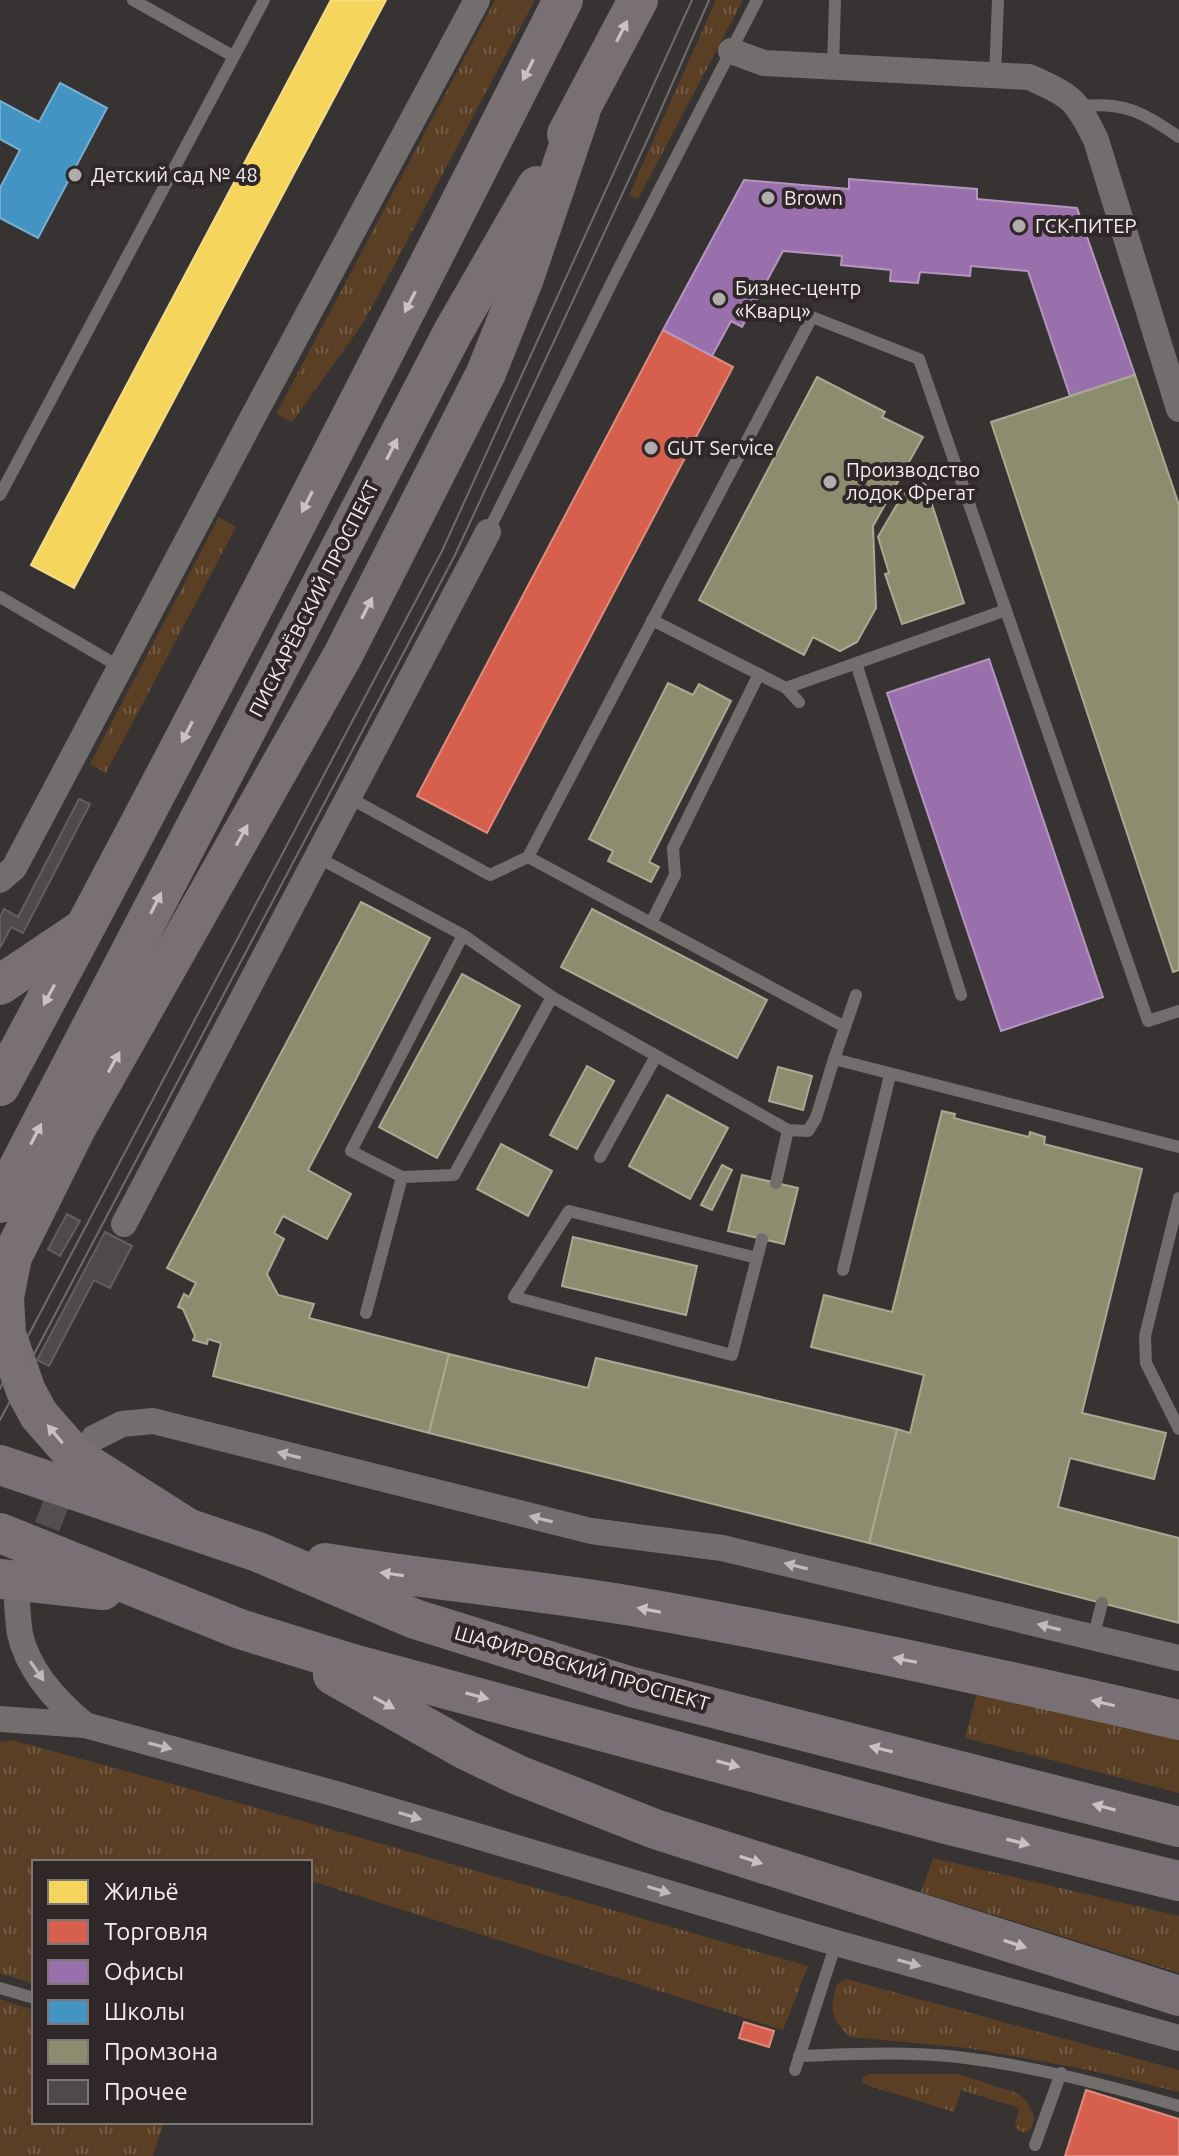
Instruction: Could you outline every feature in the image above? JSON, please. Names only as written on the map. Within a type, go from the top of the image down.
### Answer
[{"type":"main road","points":[[0,1086],[382,358],[563,0]]},
{"type":"main road","name":"ПИСКАРЁВСКИЙ ПРОСПЕКТ","points":[[0,1203],[453,332],[580,113],[638,0]]},
{"type":"main road","points":[[186,1527],[76,1457],[39,1415],[26,1391],[6,1334],[4,1297],[12,1257],[75,1130],[343,655],[486,373],[524,278],[580,113]]},
{"type":"main road","points":[[0,985],[86,926]]},
{"type":"main road","name":"ШАФИРОВСКИЙ ПРОСПЕКТ","points":[[0,1465],[258,1552],[415,1619],[632,1687],[1179,1827]]},
{"type":"main road","points":[[0,1533],[240,1629],[353,1664],[942,1823],[1179,1881]]},
{"type":"main road","points":[[258,1552],[382,1573],[527,1589],[635,1607],[981,1675],[1179,1720]]},
{"type":"main road","points":[[9,1591],[158,1598]]},
{"type":"main road","points":[[240,1629],[346,1681],[466,1750],[573,1799],[655,1829],[1179,1996]]},
{"type":"street","points":[[0,880],[14,868],[477,0]]},
{"type":"street","points":[[731,51],[764,63],[1029,77],[1058,90],[1080,106],[1096,140],[1179,409]]},
{"type":"street","points":[[124,1224],[488,532]]},
{"type":"street","points":[[94,1438],[122,1424],[153,1421],[591,1531],[722,1548],[1179,1658]]},
{"type":"street","points":[[0,1623],[9,1591]]},
{"type":"street","points":[[9,1591],[29,1661],[64,1708],[85,1725]]},
{"type":"street","points":[[0,1719],[85,1725],[336,1794],[836,1943],[1179,2038]]},
{"type":"lane","points":[[133,0],[233,56]]},
{"type":"lane","points":[[0,495],[264,0]]},
{"type":"lane","points":[[488,532],[757,0]]},
{"type":"lane","points":[[833,67],[835,0]]},
{"type":"lane","points":[[995,76],[998,0]]},
{"type":"lane","points":[[1080,106],[1110,103],[1142,113],[1179,137]]},
{"type":"lane","points":[[348,797],[490,875],[528,857],[812,317],[919,359],[1148,1021],[1179,1011]]},
{"type":"lane","points":[[0,597],[120,667]]},
{"type":"lane","points":[[786,688],[1006,610]]},
{"type":"lane","points":[[652,620],[786,688],[799,702]]},
{"type":"lane","points":[[856,663],[961,995]]},
{"type":"lane","points":[[651,923],[675,875],[673,848],[759,674]]},
{"type":"lane","points":[[317,857],[463,935],[552,997],[788,1130],[808,1131],[816,1118],[856,995]]},
{"type":"lane","points":[[528,857],[845,1027]]},
{"type":"lane","points":[[463,935],[351,1151],[402,1177],[454,1175],[552,997]]},
{"type":"lane","points":[[600,1157],[656,1056]]},
{"type":"lane","points":[[834,1059],[1179,1147]]},
{"type":"lane","points":[[843,1270],[890,1075]]},
{"type":"lane","points":[[776,1183],[788,1130]]},
{"type":"lane","points":[[366,1313],[402,1177]]},
{"type":"lane","points":[[1179,1198],[1145,1336],[1146,1363],[1179,1429]]},
{"type":"lane","points":[[757,1258],[569,1211],[514,1297],[732,1355],[762,1239]]},
{"type":"lane","points":[[1093,1638],[1102,1603]]},
{"type":"lane","points":[[795,2070],[836,1943]]},
{"type":"lane","points":[[0,1988],[32,1997]]},
{"type":"lane","points":[[799,2056],[956,2056],[1061,2073],[1179,2106]]},
{"type":"lane","points":[[1035,2145],[1061,2073]]},
{"type":"green space","points":[[495,0],[535,0],[364,322],[292,422],[276,414]]},
{"type":"green space","points":[[716,0],[743,0],[638,199],[629,195]]},
{"type":"green space","points":[[219,517],[236,527],[106,773],[90,764]]},
{"type":"green space","points":[[977,1693],[1179,1737],[1179,1793],[965,1738]]},
{"type":"green space","points":[[12,1740],[162,1781],[808,1966],[783,2030],[314,1882],[312,1888],[312,1860],[32,1860],[32,1983],[0,1973],[0,1742]]},
{"type":"green space","points":[[933,1858],[1179,1916],[1179,1973],[921,1892]]},
{"type":"green space","points":[[846,1979],[1179,2070],[1179,2092],[1089,2070],[968,2048],[850,2037],[833,2014],[837,1984]]},
{"type":"green space","points":[[0,1999],[32,2009],[32,2124],[163,2124],[153,2156],[0,2156]]},
{"type":"green space","points":[[870,2074],[958,2074],[1017,2093],[1026,2100],[1035,2118],[1031,2129],[1025,2133],[1015,2125],[1019,2108],[961,2090],[954,2112],[862,2082],[863,2077]]},
{"type":"building: Жильё","points":[[331,0],[386,0],[74,588],[31,565]]},
{"type":"building: Торговля","points":[[663,330],[733,367],[487,833],[417,796]]},
{"type":"building: Торговля","points":[[744,2022],[774,2031],[769,2047],[739,2038]]},
{"type":"building: Торговля","points":[[1086,2090],[1179,2119],[1179,2156],[1065,2156]]},
{"type":"building: Офисы","name":"Бизнес-центр «Кварц»","points":[[849,179],[977,189],[977,199],[1077,208],[1135,375],[1070,396],[1028,271],[971,266],[970,276],[920,272],[918,283],[890,281],[891,270],[841,265],[842,256],[783,251],[742,327],[731,321],[712,356],[663,330],[744,180],[849,189]]},
{"type":"building: Офисы","points":[[989,659],[1103,997],[1001,1031],[887,693]]},
{"type":"building: Школы","points":[[60,83],[107,108],[38,238],[0,218],[0,188],[20,150],[0,139],[0,101],[39,122]]},
{"type":"building: Промзона","points":[[1135,375],[1179,505],[1179,970],[1173,972],[991,422]]},
{"type":"building: Промзона","name":"Производство лодок Фрегат","points":[[817,377],[885,412],[882,417],[923,437],[873,526],[876,608],[857,642],[840,651],[813,637],[804,655],[699,600]]},
{"type":"building: Промзона","points":[[925,483],[964,603],[902,624],[885,574],[889,573],[878,537],[906,489]]},
{"type":"building: Промзона","points":[[668,683],[693,695],[699,684],[731,701],[649,862],[659,867],[651,882],[608,861],[613,851],[589,839]]},
{"type":"building: Промзона","points":[[361,902],[430,938],[308,1170],[351,1194],[327,1239],[283,1216],[274,1233],[284,1239],[267,1274],[278,1295],[314,1304],[309,1318],[449,1354],[429,1433],[213,1376],[221,1343],[208,1339],[207,1344],[193,1340],[195,1336],[183,1309],[178,1307],[184,1294],[189,1297],[196,1283],[167,1268]]},
{"type":"building: Промзона","points":[[592,909],[767,1000],[737,1058],[561,967]]},
{"type":"building: Промзона","points":[[462,974],[520,1006],[437,1158],[379,1127]]},
{"type":"building: Промзона","points":[[587,1066],[614,1081],[577,1149],[550,1135]]},
{"type":"building: Промзона","points":[[778,1067],[812,1076],[803,1110],[769,1101]]},
{"type":"building: Промзона","points":[[667,1095],[728,1128],[690,1199],[629,1166]]},
{"type":"building: Промзона","points":[[942,1111],[955,1114],[954,1118],[1029,1137],[1030,1132],[1045,1137],[1044,1144],[1142,1169],[1082,1413],[1166,1433],[1154,1479],[1070,1458],[1058,1507],[1179,1538],[1179,1623],[869,1543],[897,1429],[910,1433],[924,1375],[811,1347],[824,1295],[892,1312]]},
{"type":"building: Промзона","points":[[501,1144],[552,1171],[528,1216],[477,1189]]},
{"type":"building: Промзона","points":[[722,1165],[732,1170],[712,1210],[701,1205]]},
{"type":"building: Промзона","points":[[742,1175],[798,1188],[784,1244],[728,1231]]},
{"type":"building: Промзона","points":[[573,1237],[697,1266],[686,1315],[562,1286]]},
{"type":"building: Промзона","points":[[449,1354],[588,1388],[596,1358],[897,1429],[869,1543],[429,1433]]},
{"type":"building: Прочее","points":[[79,799],[90,804],[23,933],[11,927],[0,948],[0,917],[4,909],[18,917]]},
{"type":"building: Прочее","points":[[67,1214],[80,1221],[60,1256],[48,1249]]},
{"type":"building: Прочее","points":[[105,1232],[132,1246],[110,1288],[94,1280],[49,1366],[37,1360]]},
{"type":"tunnel","points":[[33,1563],[68,1473]]},
{"type":"tram line","points":[[27,1338],[442,551],[692,0]]},
{"type":"tram line","points":[[31,1360],[454,557],[709,0]]},
{"type":"tram line","points":[[0,1389],[2,1384]]},
{"type":"tram line","points":[[0,1420],[9,1403]]},
{"type":"place","name":"Детский сад № 48","points":[[75,175]]},
{"type":"place","name":"Brown","points":[[768,198]]},
{"type":"place","name":"ГСК-ПИТЕР","points":[[1019,226]]},
{"type":"place","name":"Бизнес-центр «Кварц»","points":[[719,299]]},
{"type":"place","name":"GUT Service","points":[[651,448]]},
{"type":"place","name":"Производство лодок Фрегат","points":[[830,482]]}]
